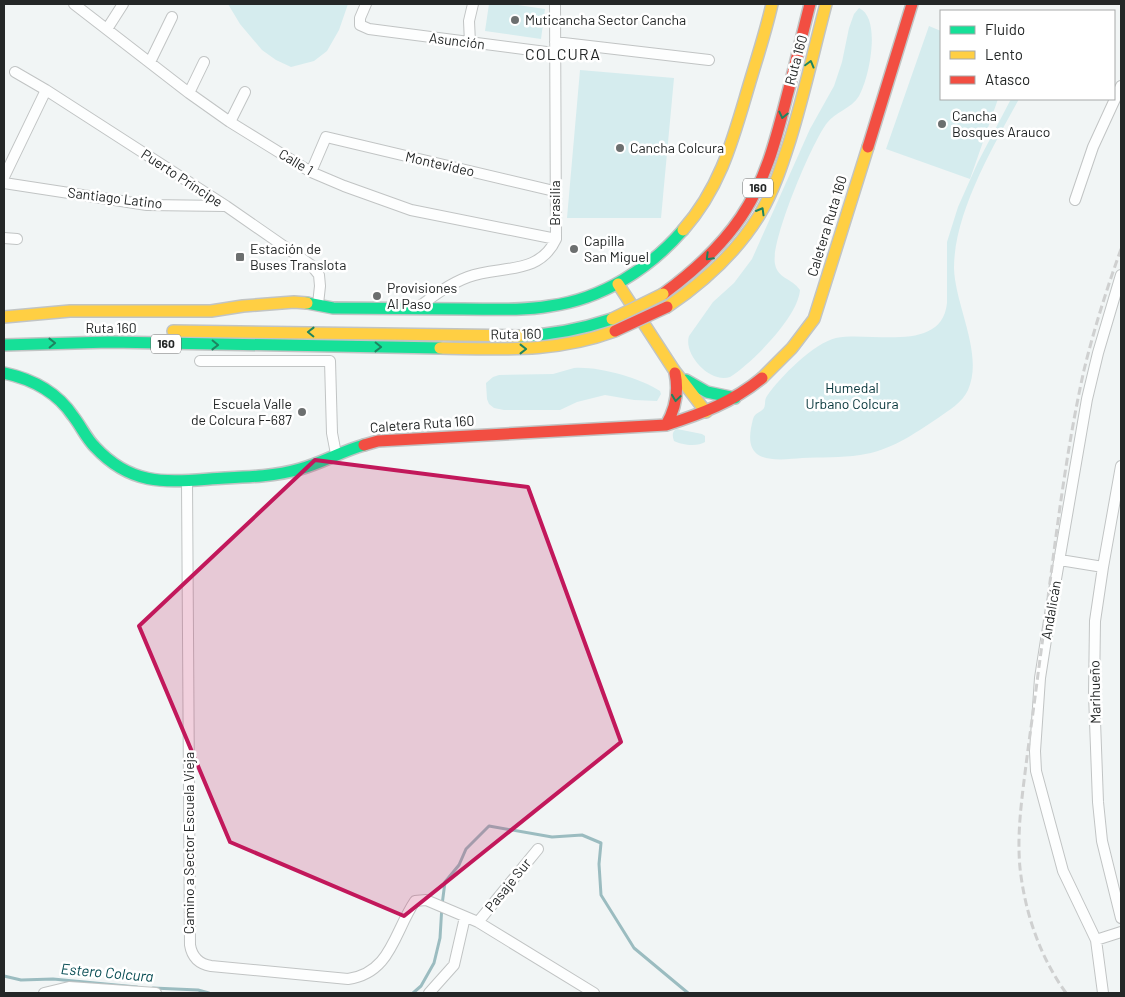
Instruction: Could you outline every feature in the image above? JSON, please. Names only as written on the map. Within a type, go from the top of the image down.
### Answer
[{"type":"main road","points":[[4,317],[70,310],[211,311],[294,302],[318,304],[333,308],[510,309],[545,307],[582,299],[618,284],[631,276],[670,244],[692,219],[711,192],[731,146],[772,4]]},
{"type":"main road","name":"Ruta 160","points":[[14,333],[158,331],[515,336],[564,332],[612,319],[663,294],[693,271],[720,244],[743,214],[760,184],[778,134],[810,4]]},
{"type":"main road","name":"Ruta 160","points":[[4,344],[110,342],[522,350],[577,344],[616,331],[667,307],[699,285],[726,259],[750,229],[769,197],[782,163],[826,4]]},
{"type":"main road","name":"Caletera Ruta 160","points":[[4,373],[37,384],[57,398],[73,415],[92,444],[104,457],[118,467],[152,480],[176,482],[285,473],[311,465],[354,446],[378,441],[666,425],[706,412],[751,388],[792,350],[814,319],[912,4]]},
{"type":"main road","points":[[618,284],[674,370],[706,412]]},
{"type":"main road","points":[[674,370],[690,383],[707,392],[735,398]]},
{"type":"main road","points":[[666,425],[673,411],[677,396],[674,370]]},
{"type":"street","name":"Calle 1","points":[[74,4],[189,93],[230,122],[311,172],[411,210],[556,240]]},
{"type":"street","points":[[107,29],[123,4]]},
{"type":"street","name":"Asunción","points":[[366,4],[360,18],[360,25],[369,29],[554,53]]},
{"type":"street","points":[[470,43],[469,21],[473,4]]},
{"type":"street","name":"Brasilia","points":[[416,309],[442,290],[468,277],[534,263],[549,252],[556,240],[554,191],[555,4]]},
{"type":"street","points":[[150,62],[172,17]]},
{"type":"street","points":[[555,42],[709,60]]},
{"type":"street","points":[[189,93],[204,62]]},
{"type":"street","name":"Puerto Príncipe","points":[[15,72],[226,206],[306,260],[319,275],[318,304]]},
{"type":"street","points":[[1115,99],[1121,86]]},
{"type":"street","points":[[4,177],[46,90]]},
{"type":"street","points":[[230,122],[245,92]]},
{"type":"street","points":[[1075,200],[1093,147],[1115,100]]},
{"type":"street","name":"Montevideo","points":[[311,172],[326,137],[554,191]]},
{"type":"street","name":"Santiago Latino","points":[[4,183],[147,205],[226,206]]},
{"type":"street","points":[[4,238],[17,239]]},
{"type":"street","name":"Andalicán","points":[[1103,993],[1096,940],[1063,871],[1036,772],[1035,751],[1040,678],[1087,399],[1098,353],[1121,275]]},
{"type":"street","points":[[200,361],[330,360],[332,434],[336,454]]},
{"type":"street","name":"Marihueño","points":[[1121,466],[1095,621],[1094,694],[1098,802],[1102,841],[1121,918]]},
{"type":"street","name":"Camino a Sector Escuela Vieja","points":[[187,481],[190,945],[194,956],[201,963],[211,966],[348,979],[355,978],[374,970],[385,959],[405,915],[414,902],[426,900],[465,917]]},
{"type":"street","points":[[1060,560],[1103,567]]},
{"type":"street","name":"Pasaje Sur","points":[[478,922],[538,848]]},
{"type":"street","points":[[429,993],[454,965],[465,917],[478,922],[594,993]]},
{"type":"street","points":[[1096,940],[1121,932]]},
{"type":"street","points":[[44,993],[69,986],[156,993]]},
{"type":"highlighted area","points":[[315,460],[528,487],[621,742],[404,916],[230,842],[139,626]]},
{"type":"green space","points":[[228,4],[348,4],[339,30],[327,51],[314,61],[291,67],[276,60],[262,50],[240,24]]},
{"type":"green space","name":"Muticancha Sector Cancha","points":[[489,4],[511,4],[545,9],[541,39],[485,31]]},
{"type":"green space","points":[[859,8],[866,14],[872,36],[869,63],[863,88],[856,100],[830,119],[820,134],[785,215],[775,252],[775,264],[779,273],[800,290],[797,301],[783,326],[750,361],[730,377],[714,376],[694,359],[688,343],[689,336],[713,302],[734,283],[752,259],[810,129],[834,86],[842,62],[849,28],[854,14]]},
{"type":"green space","name":"Cancha Bosques Arauco","points":[[929,26],[940,31],[940,100],[998,100],[970,179],[886,149]]},
{"type":"green space","name":"Cancha Colcura","points":[[580,70],[674,78],[661,218],[567,218]]},
{"type":"green space","name":"Humedal Urbano Colcura","points":[[1010,100],[1018,100],[977,181],[961,225],[956,247],[954,268],[956,283],[973,361],[972,376],[966,394],[951,409],[911,436],[881,450],[846,457],[779,459],[761,457],[754,451],[750,438],[754,417],[764,408],[766,398],[780,380],[818,346],[836,338],[919,335],[932,329],[942,319],[947,303],[947,242],[958,207],[978,162]]},
{"type":"green space","points":[[574,368],[595,369],[618,374],[652,386],[660,391],[661,394],[657,401],[634,400],[605,395],[577,402],[560,410],[504,410],[494,408],[487,399],[486,383],[493,377],[499,375],[553,374]]},
{"type":"green space","points":[[677,429],[702,434],[705,436],[705,442],[698,445],[689,445],[674,441],[673,434]]},
{"type":"waterway","name":"Estero Colcura","points":[[413,993],[421,986],[434,963],[440,938],[445,882],[459,865],[466,849],[489,826],[552,837],[582,835],[601,843],[599,864],[601,895],[634,948],[688,993]]},
{"type":"waterway","name":"Estero Colcura","points":[[4,976],[21,980],[53,979],[137,987]]},
{"type":"waterway","name":"Estero Colcura","points":[[153,988],[198,990],[209,993]]},
{"type":"railway","points":[[1066,993],[1041,949],[1030,918],[1020,868],[1020,820],[1063,483],[1076,407],[1101,309],[1121,249]]},
{"type":"traffic: fast","points":[[307,303],[333,308],[539,308],[588,297],[623,280],[655,257],[683,230]]},
{"type":"traffic: fast","points":[[520,336],[567,331],[612,319]]},
{"type":"traffic: fast","points":[[4,345],[110,342],[440,348]]},
{"type":"traffic: fast","points":[[4,373],[34,383],[52,393],[67,408],[86,436],[110,461],[125,470],[156,480],[253,477],[282,473],[308,466],[364,445]]},
{"type":"traffic: fast","points":[[686,380],[707,392],[735,398]]},
{"type":"traffic: slow","points":[[683,230],[707,197],[724,162],[772,4]]},
{"type":"traffic: slow","points":[[667,307],[707,277],[730,254],[751,228],[765,205],[790,140],[826,4]]},
{"type":"traffic: slow","points":[[762,378],[792,348],[814,319],[868,147]]},
{"type":"traffic: slow","points":[[618,284],[674,370],[706,412]]},
{"type":"traffic: slow","points":[[612,319],[663,294]]},
{"type":"traffic: slow","points":[[4,317],[70,311],[211,311],[243,306],[294,302],[307,303]]},
{"type":"traffic: slow","points":[[173,331],[520,336]]},
{"type":"traffic: slow","points":[[440,348],[507,349],[550,346],[593,338],[615,331]]},
{"type":"traffic: jam","points":[[663,294],[685,277],[715,249],[733,228],[750,203],[764,174],[779,128],[810,4]]},
{"type":"traffic: jam","points":[[868,147],[912,4]]},
{"type":"traffic: jam","points":[[615,331],[667,307]]},
{"type":"traffic: jam","points":[[666,425],[676,400],[675,373]]},
{"type":"traffic: jam","points":[[364,445],[378,441],[666,425],[728,401],[762,378]]},
{"type":"place","name":"Muticancha Sector Cancha","points":[[515,20]]},
{"type":"place","name":"Cancha Bosques Arauco","points":[[942,124]]},
{"type":"place","name":"Cancha Colcura","points":[[620,148]]},
{"type":"place","name":"Capilla San Miguel","points":[[574,249]]},
{"type":"place","name":"Estación de Buses Translota","points":[[240,257]]},
{"type":"place","name":"Provisiones Al Paso","points":[[377,296]]},
{"type":"place","name":"Escuela Valle de Colcura F-687","points":[[302,412]]},
{"type":"district","name":"COLCURA","points":[[563,54]]}]
